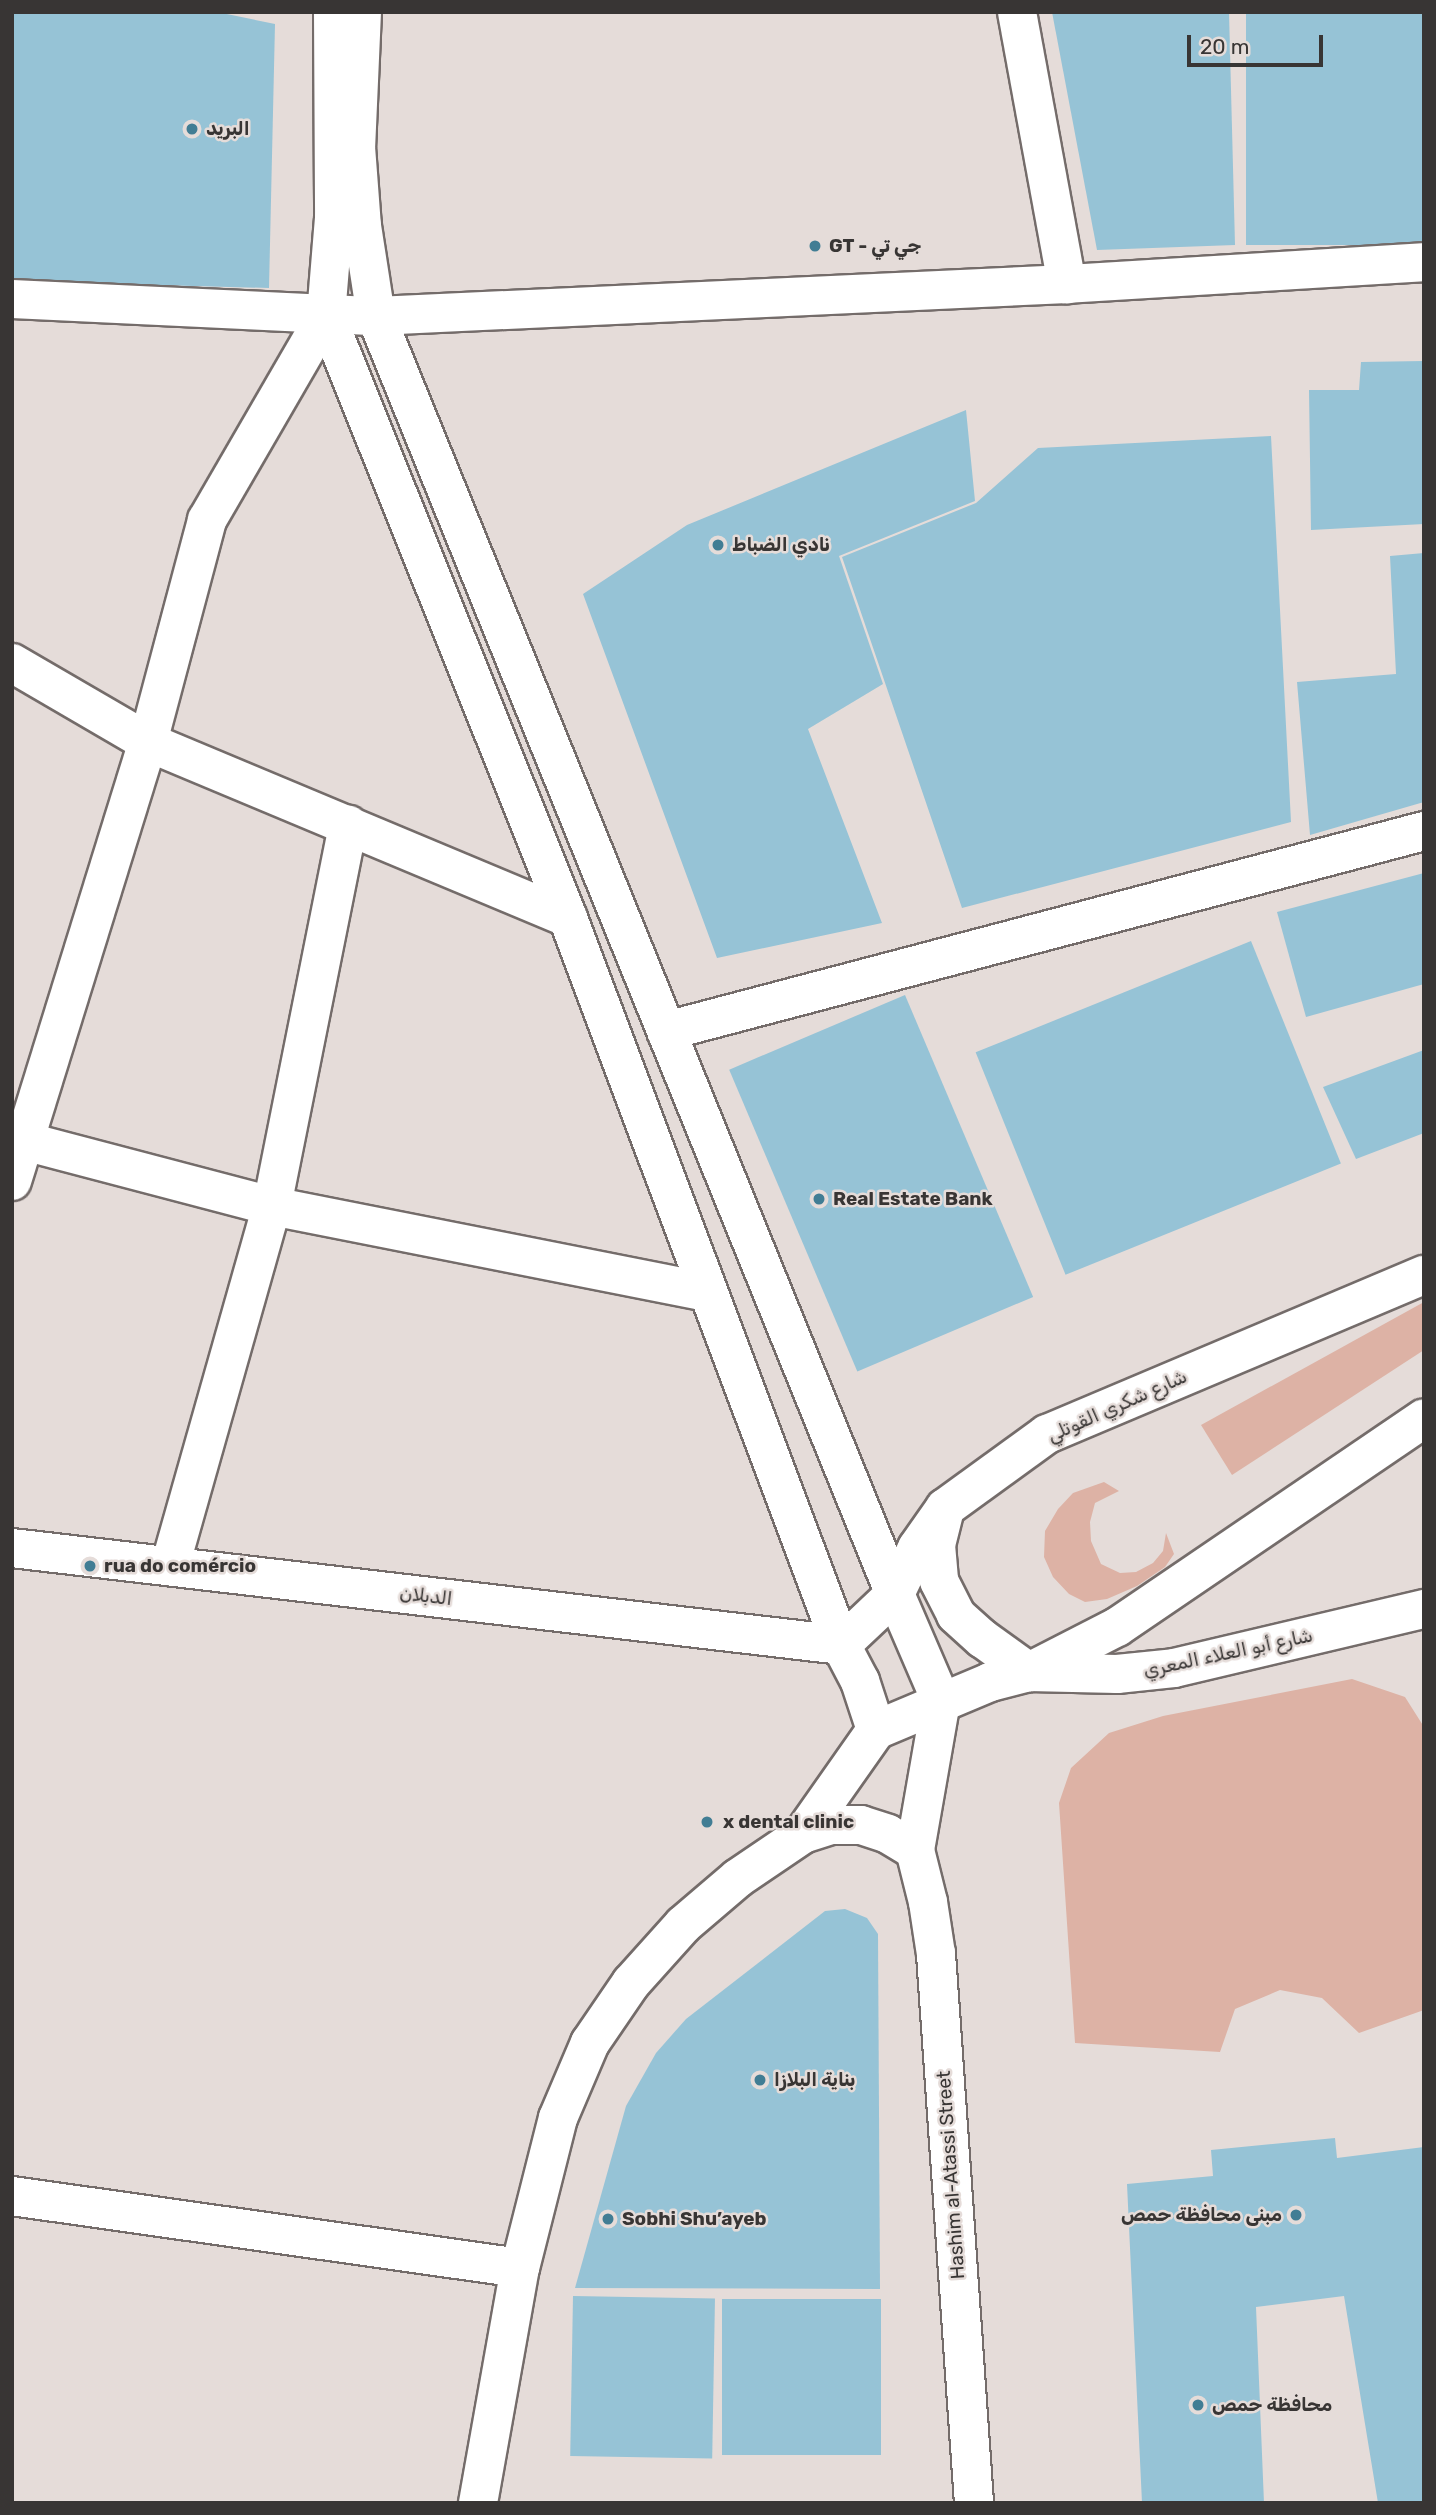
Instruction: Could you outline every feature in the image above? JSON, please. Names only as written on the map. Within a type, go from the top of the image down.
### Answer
[{"type":"street","points":[[12,1181],[148,743],[207,520],[326,315],[334,218],[333,12]]},
{"type":"street","points":[[362,12],[356,147],[362,226],[376,316],[895,1594],[941,1701],[915,1850],[888,1834],[861,1825],[830,1825],[803,1834],[738,1878],[683,1925],[631,1983],[590,2043],[558,2118],[520,2268],[478,2503]]},
{"type":"street","points":[[1017,12],[1067,284]]},
{"type":"street","points":[[12,299],[376,316],[1067,284],[1424,262]]},
{"type":"street","points":[[326,315],[568,918],[707,1292],[841,1645],[860,1681],[876,1730]]},
{"type":"street","points":[[12,663],[148,743],[568,918]]},
{"type":"street","points":[[170,1566],[271,1206],[348,825]]},
{"type":"street","points":[[666,1031],[1424,831]]},
{"type":"street","points":[[24,1141],[271,1206],[707,1292]]},
{"type":"street","name":"شارع شكري القوتلي","points":[[841,1645],[895,1594],[917,1548],[945,1508],[1047,1434],[1424,1275]]},
{"type":"street","points":[[803,1834],[876,1730],[941,1701],[1029,1672],[1117,1627],[1424,1418]]},
{"type":"street","points":[[945,1508],[936,1545],[939,1581],[956,1615],[983,1639],[1029,1672]]},
{"type":"street","name":"الدبلان","points":[[12,1548],[841,1645]]},
{"type":"street","name":"شارع أبو العلاء المعري","points":[[1029,1672],[1117,1674],[1174,1668],[1424,1609]]},
{"type":"street","name":"Hashim al-Atassi Street","points":[[915,1850],[928,1902],[936,1954],[974,2503]]},
{"type":"street","points":[[12,2196],[520,2268]]},
{"type":"shaded area","points":[[1424,1302],[1424,1350],[1232,1475],[1201,1425]]},
{"type":"shaded area","points":[[1104,1482],[1119,1491],[1095,1503],[1090,1522],[1091,1541],[1101,1564],[1120,1573],[1136,1572],[1153,1563],[1163,1551],[1166,1533],[1174,1554],[1165,1567],[1137,1586],[1107,1599],[1085,1602],[1069,1594],[1053,1577],[1044,1557],[1045,1531],[1058,1509],[1073,1493]]},
{"type":"shaded area","points":[[1352,1679],[1405,1697],[1424,1727],[1424,2010],[1359,2033],[1322,1998],[1280,1990],[1235,2009],[1220,2052],[1075,2043],[1059,1803],[1071,1768],[1109,1733],[1163,1716]]},
{"type":"building","points":[[12,12],[217,12],[275,24],[269,288],[12,281]]},
{"type":"building","points":[[1052,12],[1229,12],[1235,245],[1097,250]]},
{"type":"building","points":[[1246,12],[1424,12],[1424,245],[1246,245]]},
{"type":"building","points":[[1424,361],[1424,524],[1311,530],[1309,390],[1359,390],[1361,362]]},
{"type":"building","points":[[966,410],[975,501],[839,556],[883,684],[808,729],[882,923],[717,958],[583,594],[687,525]]},
{"type":"building","points":[[1271,436],[1291,822],[962,908],[842,557],[976,503],[1038,448]]},
{"type":"building","points":[[1424,553],[1424,802],[1310,835],[1297,682],[1396,674],[1390,556]]},
{"type":"building","points":[[1424,873],[1424,984],[1306,1017],[1277,912]]},
{"type":"building","points":[[1251,941],[1341,1164],[1066,1275],[976,1052]]},
{"type":"building","points":[[905,995],[1033,1297],[857,1372],[729,1070]]},
{"type":"building","points":[[1424,1050],[1424,1133],[1356,1159],[1323,1087]]},
{"type":"building","name":"بناية البلازا","points":[[845,1909],[867,1918],[878,1934],[880,2289],[575,2288],[626,2106],[656,2053],[686,2019],[825,1911]]},
{"type":"building","name":"محافظة حمص","points":[[1335,2138],[1337,2158],[1424,2147],[1424,2503],[1378,2503],[1344,2296],[1256,2307],[1264,2503],[1142,2503],[1127,2184],[1213,2176],[1211,2150]]},
{"type":"building","points":[[573,2296],[715,2298],[712,2458],[570,2456]]},
{"type":"building","points":[[722,2299],[881,2299],[881,2455],[722,2455]]},
{"type":"place","name":"البريد","points":[[192,129]]},
{"type":"place","name":"GT - جي تي","points":[[815,246]]},
{"type":"place","name":"نادي الضباط","points":[[718,545]]},
{"type":"place","name":"Real Estate Bank","points":[[819,1199]]},
{"type":"place","name":"rua do comércio","points":[[90,1566]]},
{"type":"place","name":"x dental clinic","points":[[707,1822]]},
{"type":"place","name":"بناية البلازا","points":[[760,2080]]},
{"type":"place","name":"مبنى محافظة حمص","points":[[1296,2215]]},
{"type":"place","name":"Sobhi Shu’ayeb","points":[[608,2219]]},
{"type":"place","name":"محافظة حمص","points":[[1198,2405]]}]
